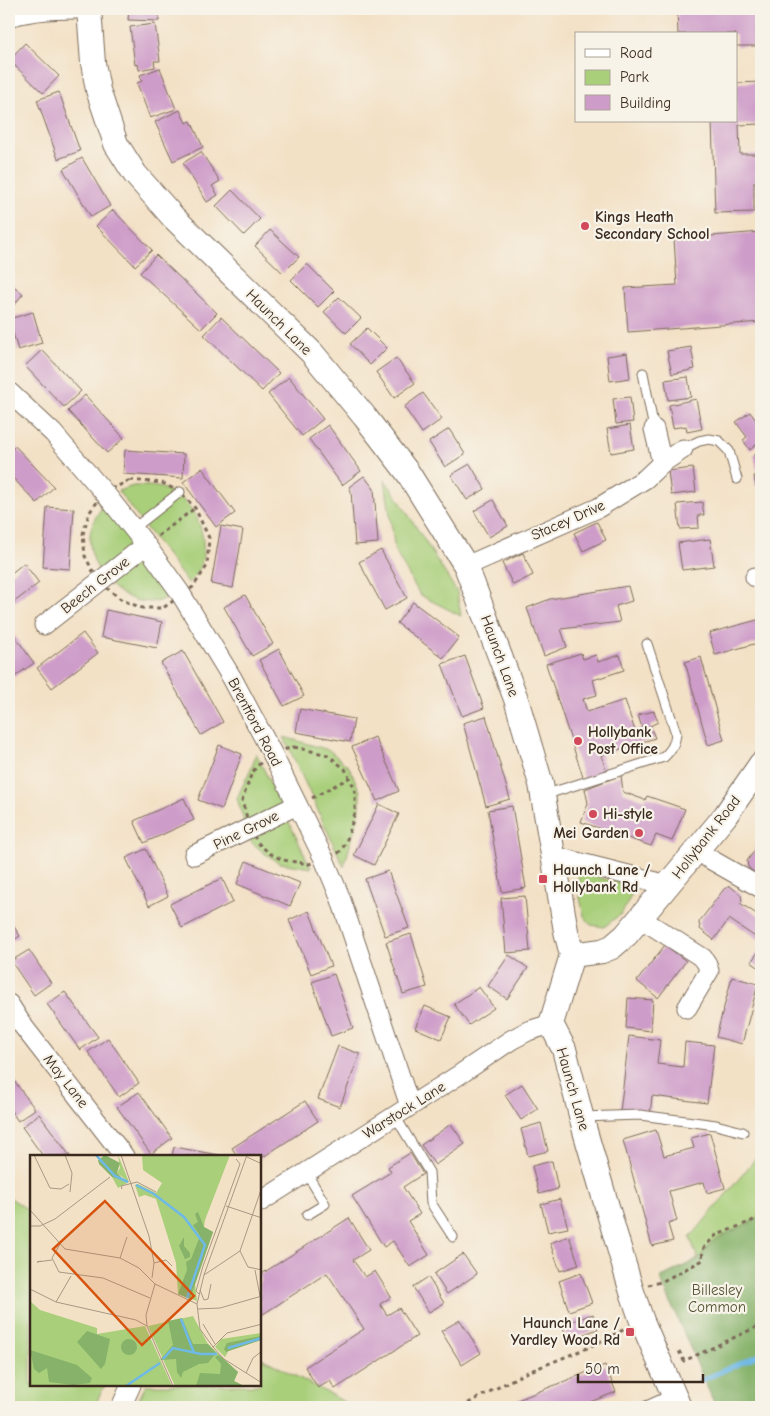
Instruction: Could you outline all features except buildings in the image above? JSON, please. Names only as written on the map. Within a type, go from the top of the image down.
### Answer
[{"type":"street","points":[[9,17],[18,14],[58,9],[76,9]]},
{"type":"street","name":"Haunch Lane","points":[[88,9],[93,63],[98,90],[116,144],[135,174],[173,217],[330,374],[408,473],[466,566],[516,699],[542,784],[566,931],[572,955]]},
{"type":"street","name":"Brentford Road","points":[[9,392],[53,433],[146,545],[180,591],[232,678],[272,753],[340,897],[402,1111]]},
{"type":"street","points":[[654,429],[662,463]]},
{"type":"street","name":"Stacey Drive","points":[[466,566],[598,508],[645,479],[662,463],[682,449]]},
{"type":"street","name":"Beech Grove","points":[[44,625],[146,545]]},
{"type":"street","name":"Hollybank Road","points":[[572,955],[602,951],[612,947],[626,935],[725,816],[761,764]]},
{"type":"street","name":"Pine Grove","points":[[194,855],[297,805]]},
{"type":"street","points":[[698,850],[708,858],[761,888]]},
{"type":"street","name":"Hollybank Road","points":[[553,856],[668,885]]},
{"type":"street","points":[[640,918],[703,958],[707,964],[709,970],[687,1008]]},
{"type":"street","points":[[551,1024],[572,955]]},
{"type":"street","name":"May Lane","points":[[9,1004],[23,1026],[123,1155]]},
{"type":"street","name":"Haunch Lane","points":[[551,1024],[564,1049],[631,1289],[642,1321],[676,1400]]},
{"type":"street","name":"Warstock Lane","points":[[261,1201],[511,1040],[551,1024]]},
{"type":"street","points":[[121,1407],[131,1386]]},
{"type":"lane","points":[[643,373],[654,429]]},
{"type":"lane","points":[[682,449],[699,441],[719,441],[729,451],[737,479]]},
{"type":"lane","points":[[133,529],[180,492]]},
{"type":"lane","points":[[543,795],[664,757],[671,750],[675,743],[676,733],[648,644]]},
{"type":"lane","points":[[402,1111],[429,1172],[431,1203],[453,1238]]},
{"type":"lane","points":[[582,1118],[640,1115],[716,1125],[742,1132]]},
{"type":"lane","points":[[306,1172],[325,1204],[308,1215]]},
{"type":"lane","points":[[644,1407],[676,1400]]},
{"type":"path","points":[[146,545],[195,508]]},
{"type":"path","points":[[297,805],[349,778]]},
{"type":"path","points":[[631,1289],[661,1282],[703,1260],[702,1250],[715,1236],[752,1221],[761,1215]]},
{"type":"path","points":[[684,1361],[761,1325]]},
{"type":"path","points":[[461,1407],[523,1374],[626,1329]]},
{"type":"green space","points":[[385,480],[457,592],[461,616],[420,595],[395,551]]},
{"type":"green space","points":[[133,486],[162,488],[179,497],[196,517],[202,534],[203,558],[198,572],[188,583],[118,491]]},
{"type":"green space","points":[[105,503],[173,594],[159,601],[139,601],[119,592],[103,577],[93,557],[90,535],[93,522]]},
{"type":"green space","points":[[284,737],[329,750],[349,767],[360,791],[360,809],[344,867]]},
{"type":"green space","points":[[256,753],[311,868],[280,863],[250,841],[237,798],[253,764]]},
{"type":"green space","points":[[578,871],[635,888],[622,913],[604,927],[591,925],[584,916],[580,898]]},
{"type":"green space","name":"Billesley Common","points":[[761,1152],[761,1404],[758,1407],[718,1407],[715,1405],[660,1278],[698,1259],[690,1238]]},
{"type":"green space","points":[[9,1197],[30,1211],[30,1386],[104,1386],[95,1407],[9,1407]]},
{"type":"green space","name":"Billesley Common","points":[[761,1217],[761,1404],[758,1407],[718,1407],[715,1405],[660,1278],[698,1259],[714,1240]]},
{"type":"green space","points":[[261,1358],[354,1407],[135,1407],[146,1386],[261,1386]]},
{"type":"waterway","points":[[700,1381],[761,1354]]},
{"type":"place","name":"Kings Heath Secondary School","points":[[585,226]]},
{"type":"place","name":"Hollybank Post Office","points":[[578,741]]},
{"type":"place","name":"Hi-style","points":[[593,814]]},
{"type":"place","name":"Mei Garden","points":[[639,833]]},
{"type":"place","name":"Haunch Lane / Hollybank Rd","points":[[543,879]]},
{"type":"place","name":"Haunch Lane / Yardley Wood Rd","points":[[630,1332]]}]
